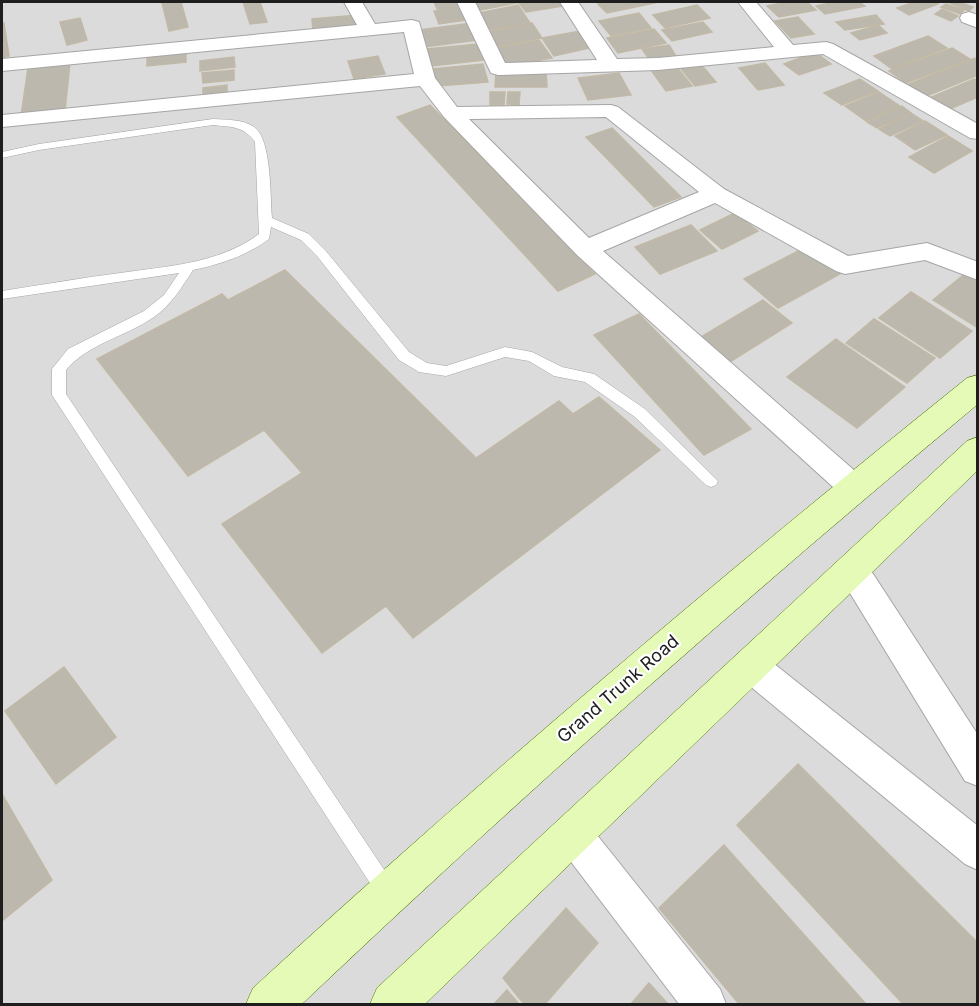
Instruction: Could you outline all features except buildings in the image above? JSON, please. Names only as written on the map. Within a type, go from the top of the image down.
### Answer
[{"type":"main road","name":"Grand Trunk Road","points":[[269,1005],[388,893],[661,651],[853,488],[978,386]]},
{"type":"main road","points":[[393,1005],[978,450]]},
{"type":"street","points":[[353,2],[369,30]]},
{"type":"street","points":[[466,2],[498,69],[611,66],[826,48],[978,133]]},
{"type":"street","points":[[568,2],[611,66]]},
{"type":"street","points":[[747,2],[788,52]]},
{"type":"street","points":[[2,65],[412,26],[424,79],[451,113],[586,249],[853,488]]},
{"type":"street","points":[[2,121],[424,79]]},
{"type":"street","points":[[451,113],[611,111],[716,194],[845,265],[927,251],[978,272]]},
{"type":"street","points":[[586,249],[716,194]]},
{"type":"street","points":[[853,570],[978,768]]},
{"type":"street","points":[[752,666],[978,851]]},
{"type":"street","points":[[572,834],[705,1005]]},
{"type":"lane","points":[[2,155],[39,147],[213,122],[238,124],[252,130],[260,142],[266,220],[265,236],[253,247],[233,255],[190,266],[2,295]]},
{"type":"lane","points":[[266,220],[305,237],[321,253],[404,356],[424,368],[446,371],[505,352],[532,357],[559,372],[589,378],[640,413],[711,481]]},
{"type":"lane","points":[[190,266],[168,298],[149,314],[73,353],[59,369],[59,395],[388,893]]},
{"type":"shaded area","points":[[2,2],[977,2],[977,1004],[2,1004]]}]
